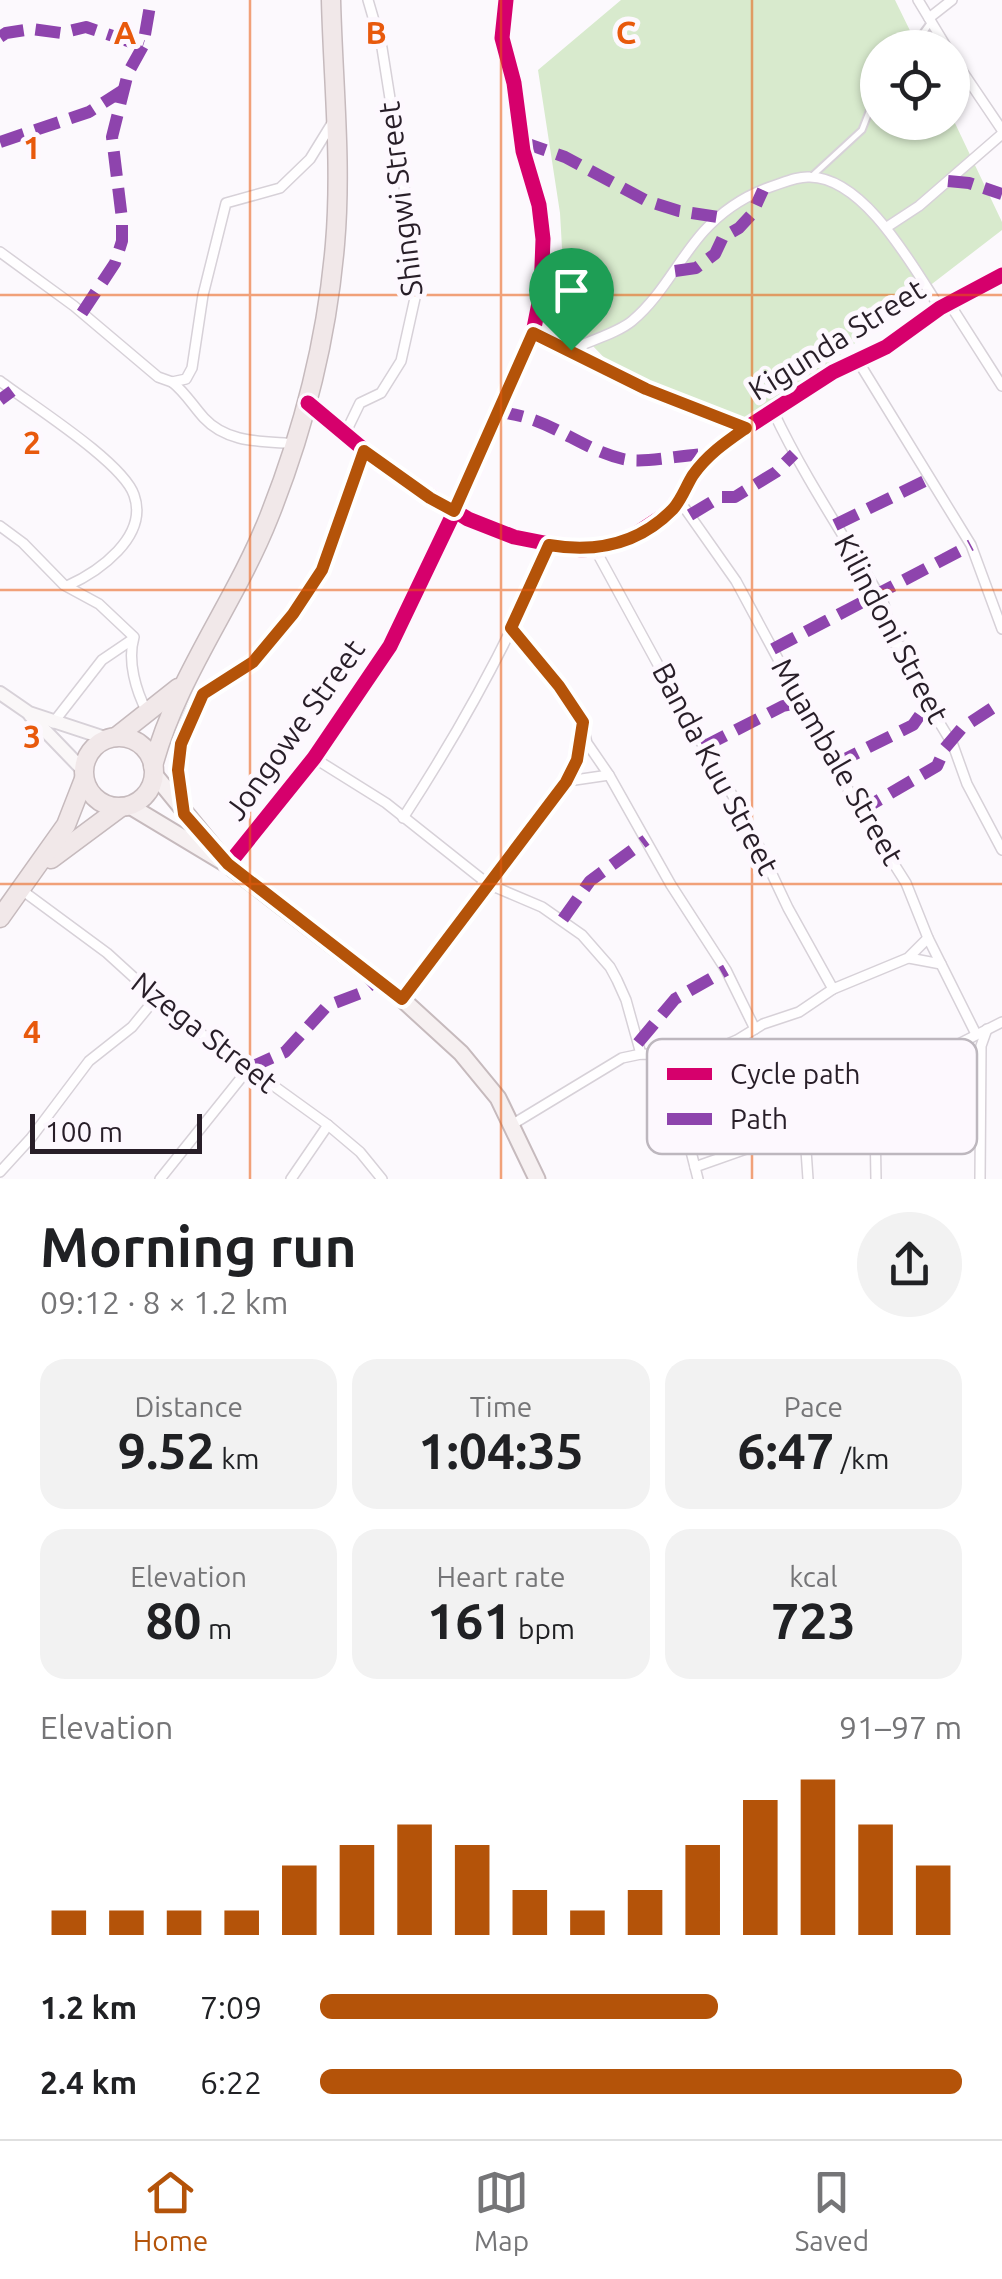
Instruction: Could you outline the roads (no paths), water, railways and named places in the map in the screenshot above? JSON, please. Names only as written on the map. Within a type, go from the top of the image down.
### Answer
[{"type":"highway","points":[[36,872],[78,836],[149,790],[164,724],[246,570],[297,444],[323,340],[336,240],[331,0]]},
{"type":"highway","points":[[0,918],[36,872],[66,824],[88,754],[182,684]]},
{"type":"highway","points":[[112,738],[140,744],[154,770]]},
{"type":"highway","points":[[83,775],[97,800],[125,807]]},
{"type":"main road","points":[[154,770],[184,814],[228,864]]},
{"type":"main road","points":[[125,807],[228,864],[402,999],[461,1054],[498,1098],[537,1179]]},
{"type":"street","name":"Shingwi Street","points":[[344,436],[360,403],[381,393],[401,361],[416,298],[411,231],[382,48],[368,0]]},
{"type":"street","name":"Jongowe Street","points":[[228,864],[314,758],[390,646],[533,333],[541,293],[543,238],[502,38],[506,0]]},
{"type":"street","points":[[918,0],[936,30]]},
{"type":"street","points":[[930,20],[952,0]]},
{"type":"street","points":[[887,228],[919,206],[1002,132],[970,83]]},
{"type":"street","points":[[172,382],[186,379],[192,368],[203,294],[226,203],[280,188],[310,159],[335,118]]},
{"type":"street","points":[[571,350],[634,320],[706,230],[728,209],[763,190],[811,176],[845,189],[868,207],[1002,386]]},
{"type":"street","points":[[0,252],[74,306],[158,377],[172,382],[207,422],[224,433],[244,440],[297,444]]},
{"type":"street","name":"Kigunda Street","points":[[308,404],[364,451],[454,511],[514,537],[595,549],[642,531],[672,510],[710,454],[746,428],[886,348],[944,306],[1002,275]]},
{"type":"street","points":[[533,333],[646,389],[746,428]]},
{"type":"street","points":[[858,361],[970,544],[1002,629]]},
{"type":"street","points":[[0,382],[101,456],[134,492],[134,518],[122,546],[91,575],[67,586]]},
{"type":"street","name":"Kilindoni Street","points":[[774,411],[847,547],[885,605],[889,632],[895,644],[907,648],[922,694],[953,745],[966,784],[1002,850]]},
{"type":"street","points":[[184,814],[178,770],[189,721],[203,694],[253,662],[314,582],[332,547],[364,451]]},
{"type":"street","name":"Muambale Street","points":[[680,500],[736,581],[856,804],[906,883],[928,938],[976,1034]]},
{"type":"street","points":[[0,526],[67,586],[99,604],[134,637]]},
{"type":"street","points":[[403,818],[462,726],[549,545]]},
{"type":"street","name":"Banda Kuu Street","points":[[595,549],[743,813],[788,908],[833,989]]},
{"type":"street","points":[[511,628],[583,722],[587,743],[726,970],[755,1029]]},
{"type":"street","points":[[134,637],[130,649],[136,691],[148,712]]},
{"type":"street","points":[[53,722],[102,660],[134,637]]},
{"type":"street","points":[[0,693],[28,713],[83,775]]},
{"type":"street","points":[[28,713],[112,738]]},
{"type":"street","points":[[402,999],[566,782],[577,760],[583,722]]},
{"type":"street","points":[[314,758],[386,804],[488,884],[564,919],[603,958],[626,1000],[646,1055],[622,1058],[600,1069],[513,1124]]},
{"type":"street","points":[[566,782],[609,774]]},
{"type":"street","name":"Nzega Street","points":[[23,890],[107,953],[155,999],[328,1125],[360,1152],[382,1179]]},
{"type":"street","points":[[739,1039],[799,1012],[833,989],[908,958],[928,938]]},
{"type":"street","points":[[908,958],[941,964]]},
{"type":"street","points":[[0,1172],[89,1061],[132,1027],[155,999]]},
{"type":"street","points":[[966,1039],[1002,1022]]},
{"type":"street","points":[[980,1179],[981,1046],[987,1029]]},
{"type":"street","points":[[160,1179],[249,1068]]},
{"type":"street","points":[[290,1179],[328,1125]]},
{"type":"street","points":[[692,1154],[698,1179]]},
{"type":"street","points":[[695,1167],[737,1154]]},
{"type":"street","points":[[806,1154],[808,1179]]},
{"type":"lane","points":[[924,30],[930,20]]},
{"type":"lane","points":[[811,176],[860,132]]}]
